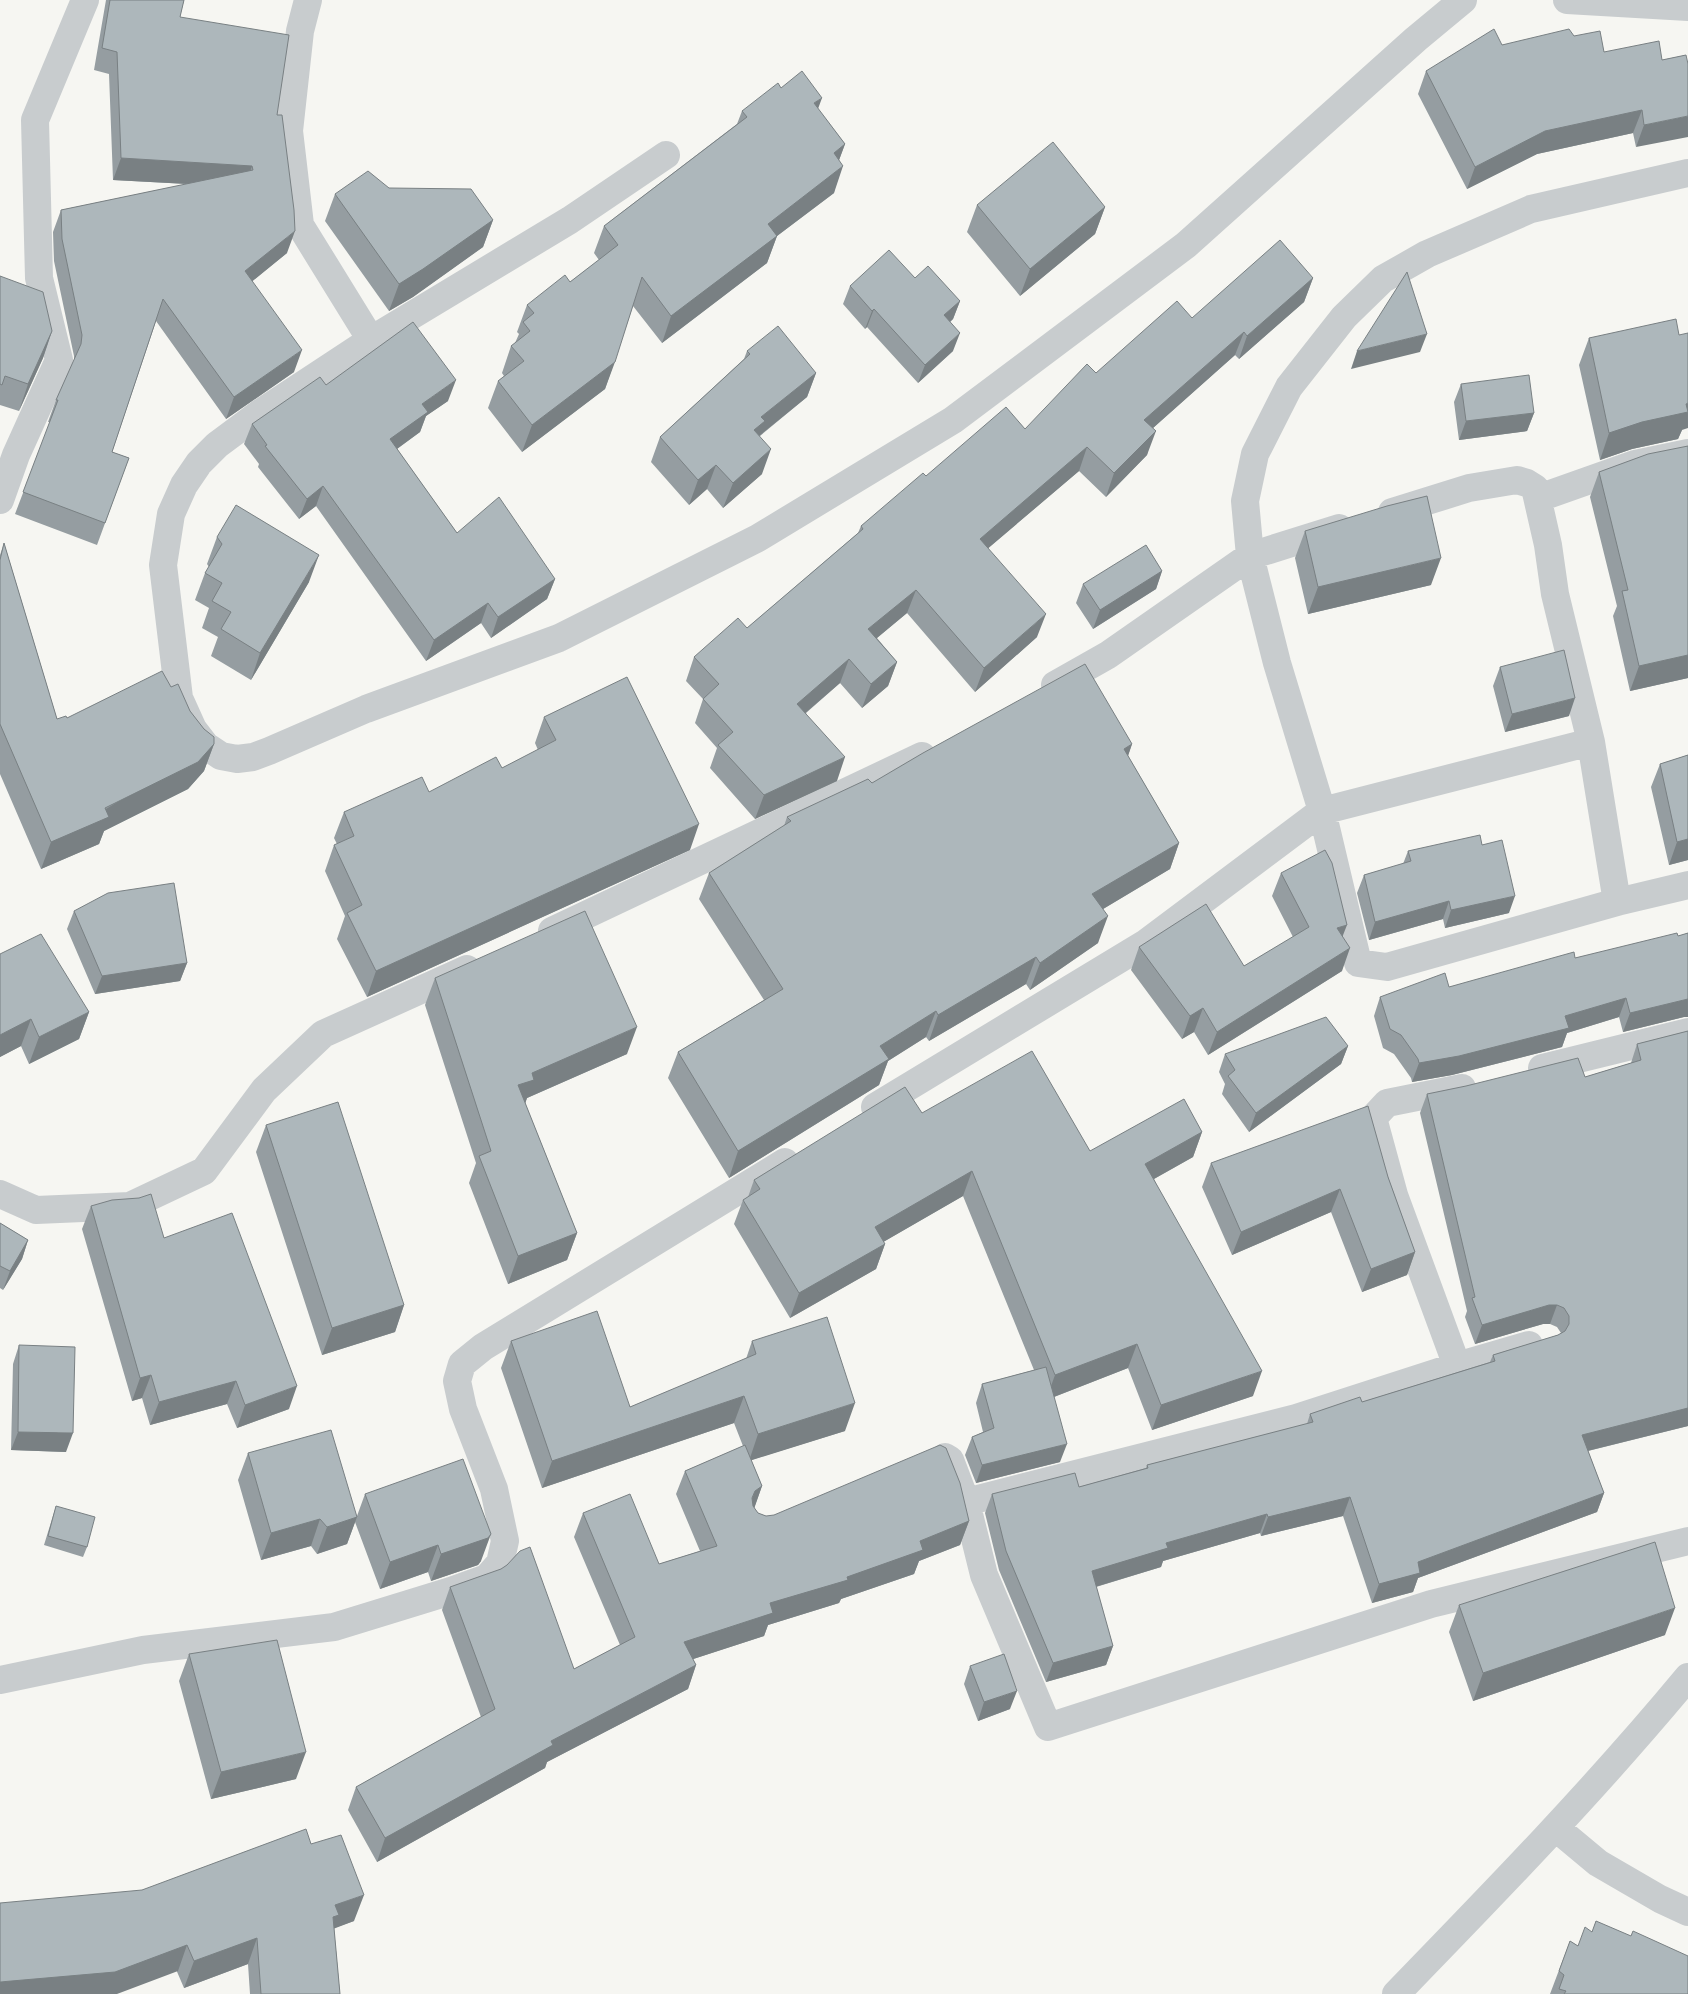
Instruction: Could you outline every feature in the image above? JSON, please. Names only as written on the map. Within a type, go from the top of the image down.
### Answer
[{"type":"street","points":[[0,500],[8,452],[58,360],[39,278],[35,120],[85,0]]},
{"type":"street","points":[[308,0],[300,31],[289,131],[300,225],[371,340]]},
{"type":"street","points":[[666,154],[570,220],[371,340],[260,413],[217,445],[199,464],[184,485],[171,514],[163,564],[179,698],[193,729],[206,746],[221,756],[237,759],[253,757],[269,751],[366,709],[559,638],[758,538],[945,425],[1186,245],[1416,39],[1463,0]]},
{"type":"street","points":[[1567,0],[1688,7]]},
{"type":"street","points":[[1688,173],[1531,209],[1427,254],[1383,279],[1344,317],[1289,386],[1255,454],[1244,501],[1250,556],[1277,663],[1322,811],[1358,962],[1387,968],[1617,902],[1688,885]]},
{"type":"street","points":[[1539,498],[1635,464],[1688,453]]},
{"type":"street","points":[[1030,698],[1108,655],[1250,556],[1469,488],[1517,480],[1527,483],[1535,488],[1539,498],[1555,594],[1590,742],[1617,902]]},
{"type":"street","points":[[851,1121],[1146,943],[1322,811],[1590,742]]},
{"type":"street","points":[[526,943],[907,765],[942,746]]},
{"type":"street","points":[[0,1194],[36,1210],[130,1206],[204,1172],[264,1090],[323,1034],[491,959]]},
{"type":"street","points":[[1520,1074],[1688,1032]]},
{"type":"street","points":[[1457,1366],[1394,1195],[1373,1118],[1387,1103],[1483,1083]]},
{"type":"street","points":[[0,1680],[143,1650],[334,1627],[487,1578],[500,1563],[505,1541],[494,1489],[463,1409],[457,1381],[462,1364],[483,1347],[810,1147]]},
{"type":"street","points":[[966,1502],[1296,1418],[1547,1339]]},
{"type":"street","points":[[921,1453],[929,1450],[950,1460],[966,1502],[984,1575],[1048,1727],[1431,1604],[1688,1541]]},
{"type":"street","points":[[1396,1994],[1556,1828],[1688,1678]]},
{"type":"street","points":[[1556,1828],[1598,1863],[1660,1899],[1688,1912]]},
{"type":"building","points":[[110,0],[184,0],[180,17],[289,35],[277,115],[282,115],[295,231],[245,271],[302,350],[234,397],[163,299],[112,452],[129,458],[105,523],[23,492],[58,400],[56,400],[81,344],[82,335],[62,239],[61,210],[253,170],[252,166],[121,158],[117,52],[102,48]]},
{"type":"building","points":[[1494,29],[1502,45],[1569,29],[1574,36],[1600,31],[1604,52],[1659,41],[1662,60],[1686,55],[1688,64],[1688,116],[1644,125],[1642,110],[1545,131],[1475,167],[1426,71]]},
{"type":"building","points":[[802,71],[822,98],[814,103],[845,144],[834,153],[843,166],[768,224],[777,236],[671,316],[642,277],[615,362],[532,425],[498,381],[524,361],[511,346],[530,331],[523,322],[534,313],[527,305],[565,275],[570,282],[618,245],[604,226],[747,117],[742,111],[778,83],[781,88]]},
{"type":"building","points":[[1053,142],[1105,207],[1030,269],[977,205]]},
{"type":"building","points":[[368,171],[389,188],[471,189],[493,220],[399,284],[335,194]]},
{"type":"building","points":[[1280,240],[1313,278],[1247,336],[1244,332],[1144,420],[1156,431],[1114,473],[1087,447],[980,539],[1046,614],[984,668],[916,590],[868,629],[897,662],[871,684],[849,659],[797,704],[845,757],[764,795],[718,745],[733,732],[703,699],[719,684],[694,657],[738,618],[747,628],[863,529],[861,526],[923,473],[926,476],[1006,407],[1025,429],[1087,364],[1096,373],[1177,301],[1192,318]]},
{"type":"building","points":[[889,250],[915,278],[928,266],[960,301],[944,315],[960,333],[925,365],[874,309],[872,311],[850,286]]},
{"type":"building","points":[[1407,272],[1427,334],[1357,351]]},
{"type":"building","points":[[0,276],[43,292],[52,331],[28,384],[5,376],[2,385],[0,384]]},
{"type":"building","points":[[1676,319],[1679,335],[1688,333],[1688,403],[1686,404],[1688,412],[1642,422],[1609,433],[1589,338]]},
{"type":"building","points":[[413,322],[456,380],[422,404],[428,412],[390,439],[457,533],[499,497],[555,579],[498,617],[488,603],[434,640],[323,486],[307,499],[265,446],[267,445],[252,424],[320,377],[326,385]]},
{"type":"building","points":[[778,326],[816,373],[761,417],[765,421],[754,430],[771,449],[733,483],[716,465],[698,480],[660,437],[750,354],[747,351]]},
{"type":"building","points":[[1529,375],[1534,413],[1466,421],[1461,384]]},
{"type":"building","points":[[1688,446],[1688,655],[1639,666],[1622,591],[1628,590],[1599,472],[1648,454]]},
{"type":"building","points":[[1427,496],[1441,558],[1318,587],[1305,531]]},
{"type":"building","points":[[236,505],[319,555],[260,653],[221,629],[231,612],[212,601],[222,583],[205,573],[222,544],[217,537]]},
{"type":"building","points":[[4,543],[57,719],[66,716],[67,718],[162,671],[171,687],[178,684],[190,711],[204,729],[214,737],[214,744],[198,762],[105,808],[109,817],[51,842],[0,724],[0,560]]},
{"type":"building","points":[[1146,545],[1162,571],[1100,610],[1083,584]]},
{"type":"building","points":[[1564,650],[1575,698],[1512,714],[1500,667]]},
{"type":"building","points":[[1085,664],[1132,744],[1124,749],[1179,843],[1092,894],[1108,916],[1040,963],[1036,957],[938,1015],[936,1011],[880,1046],[889,1059],[738,1151],[678,1052],[783,989],[709,873],[791,821],[787,817],[868,779],[872,783]]},
{"type":"building","points":[[627,677],[699,824],[376,971],[347,913],[362,905],[334,845],[354,836],[344,812],[422,777],[429,792],[496,757],[502,768],[556,740],[544,717]]},
{"type":"building","points":[[1688,755],[1688,839],[1677,842],[1660,764]]},
{"type":"building","points":[[1480,835],[1482,845],[1502,840],[1515,896],[1451,910],[1449,901],[1375,922],[1364,875],[1411,861],[1408,851]]},
{"type":"building","points":[[1325,850],[1332,863],[1347,925],[1337,928],[1350,948],[1217,1032],[1203,1008],[1190,1016],[1139,947],[1206,904],[1244,966],[1309,927],[1281,873]]},
{"type":"building","points":[[174,883],[187,963],[102,976],[74,911],[108,893]]},
{"type":"building","points":[[585,911],[637,1027],[532,1073],[534,1080],[518,1085],[577,1233],[518,1256],[479,1156],[491,1151],[435,978]]},
{"type":"building","points":[[1677,933],[1678,936],[1688,933],[1688,999],[1630,1013],[1626,998],[1565,1016],[1569,1028],[1459,1056],[1419,1063],[1401,1035],[1390,1029],[1380,997],[1445,973],[1449,987],[1574,952],[1575,958]]},
{"type":"building","points":[[41,934],[89,1012],[39,1037],[31,1019],[0,1035],[0,954]]},
{"type":"building","points":[[1326,1017],[1348,1046],[1256,1113],[1228,1076],[1235,1070],[1225,1054]]},
{"type":"building","points":[[1688,1031],[1688,1408],[1582,1435],[1604,1493],[1418,1562],[1420,1573],[1379,1584],[1350,1497],[1268,1517],[1267,1514],[1166,1543],[1168,1548],[1092,1571],[1113,1646],[1053,1663],[1006,1551],[992,1494],[1075,1473],[1079,1487],[1148,1468],[1147,1465],[1313,1422],[1310,1414],[1360,1397],[1362,1402],[1495,1361],[1493,1355],[1558,1335],[1565,1331],[1569,1324],[1569,1316],[1564,1308],[1557,1305],[1549,1305],[1482,1325],[1472,1298],[1475,1297],[1427,1094],[1578,1058],[1585,1077],[1641,1060],[1637,1044]]},
{"type":"building","points":[[1032,1051],[1090,1151],[1184,1099],[1202,1132],[1145,1164],[1262,1371],[1161,1405],[1137,1344],[1055,1375],[972,1171],[875,1227],[885,1244],[799,1293],[743,1200],[760,1189],[754,1180],[905,1087],[922,1113]]},
{"type":"building","points":[[338,1102],[404,1305],[332,1328],[266,1125]]},
{"type":"building","points":[[1368,1106],[1388,1177],[1415,1252],[1371,1269],[1340,1189],[1241,1232],[1211,1163]]},
{"type":"building","points":[[151,1194],[164,1238],[232,1213],[297,1386],[245,1405],[236,1381],[159,1402],[151,1375],[140,1378],[91,1206],[112,1200],[139,1198]]},
{"type":"building","points":[[0,1223],[28,1240],[10,1271],[0,1266]]},
{"type":"building","points":[[597,1311],[630,1407],[756,1354],[752,1341],[827,1317],[855,1403],[758,1434],[744,1396],[552,1461],[511,1341]]},
{"type":"building","points":[[19,1345],[75,1347],[73,1433],[18,1432]]},
{"type":"building","points":[[1046,1367],[1067,1444],[982,1465],[972,1437],[994,1428],[982,1384]]},
{"type":"building","points":[[331,1430],[357,1517],[327,1527],[320,1519],[271,1533],[248,1453]]},
{"type":"building","points":[[745,1445],[762,1486],[755,1491],[752,1498],[753,1506],[758,1513],[766,1516],[774,1515],[940,1445],[946,1448],[960,1483],[969,1521],[920,1541],[923,1550],[847,1577],[848,1580],[770,1603],[773,1613],[684,1642],[696,1665],[551,1741],[553,1745],[385,1838],[356,1787],[495,1709],[450,1587],[501,1569],[520,1551],[530,1547],[574,1669],[635,1637],[583,1513],[630,1494],[659,1564],[717,1546],[685,1471]]},
{"type":"building","points":[[463,1459],[491,1534],[488,1538],[441,1554],[438,1545],[390,1562],[365,1494]]},
{"type":"building","points":[[56,1506],[95,1517],[87,1547],[48,1536]]},
{"type":"building","points":[[1655,1542],[1675,1608],[1483,1673],[1459,1605]]},
{"type":"building","points":[[277,1640],[306,1752],[221,1772],[189,1654]]},
{"type":"building","points":[[1004,1654],[1017,1691],[984,1702],[970,1666]]},
{"type":"building","points":[[306,1829],[311,1844],[341,1835],[364,1895],[335,1905],[339,1915],[333,1917],[340,1994],[261,1994],[257,1938],[194,1961],[187,1945],[115,1972],[0,1982],[0,1903],[142,1890]]},
{"type":"building","points":[[1596,1921],[1631,1936],[1633,1931],[1688,1956],[1688,1994],[1564,1994],[1566,1991],[1559,1989],[1564,1975],[1559,1971],[1570,1941],[1578,1946],[1585,1927],[1592,1932]]}]
